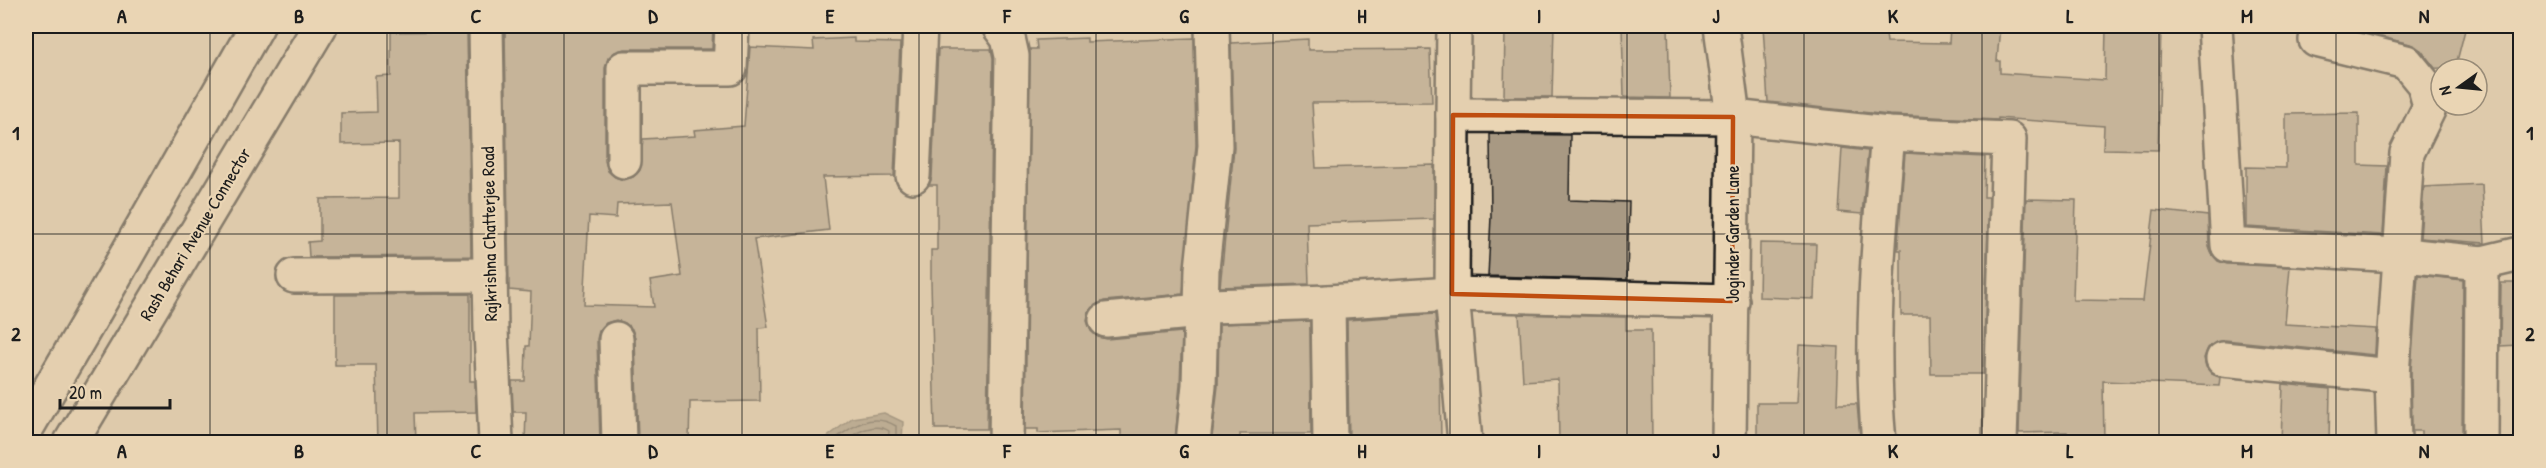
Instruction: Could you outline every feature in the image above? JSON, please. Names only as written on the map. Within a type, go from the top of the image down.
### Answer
[{"type":"street","points":[[26,429],[257,26]]},
{"type":"street","name":"Rash Behari Avenue Connector","points":[[72,442],[320,26]]},
{"type":"street","name":"Rajkrishna Chatterjee Road","points":[[486,26],[490,275],[496,442]]},
{"type":"street","points":[[624,160],[624,68],[730,68],[732,26]]},
{"type":"street","points":[[913,176],[920,26]]},
{"type":"street","points":[[999,26],[1008,38],[1012,56],[1006,442]]},
{"type":"street","points":[[1193,442],[1199,385],[1202,269],[1215,146],[1212,26]]},
{"type":"street","points":[[1454,26],[1452,294],[1465,442]]},
{"type":"street","name":"Joginder Garden Lane","points":[[1721,26],[1733,117],[1729,442]]},
{"type":"street","points":[[2215,26],[2228,245],[2401,255],[2482,263],[2520,254]]},
{"type":"street","points":[[2316,40],[2406,62],[2424,84],[2430,106],[2407,153],[2392,376],[2394,442]]},
{"type":"street","points":[[1453,115],[1733,117],[1888,134],[2009,139],[2000,442]]},
{"type":"street","points":[[1879,442],[1875,384],[1878,248],[1888,134]]},
{"type":"street","points":[[2481,442],[2482,263]]},
{"type":"street","points":[[294,276],[490,275]]},
{"type":"street","points":[[1106,320],[1201,311],[1210,306],[1328,302],[1452,294],[1732,301]]},
{"type":"street","points":[[1328,302],[1330,442]]},
{"type":"street","points":[[616,339],[619,442]]},
{"type":"street","points":[[2223,359],[2392,376]]},
{"type":"highlighted area","points":[[1453,115],[1733,117],[1732,301],[1452,294]]},
{"type":"water","points":[[884,413],[903,422],[902,442],[821,442],[852,418]]},
{"type":"building","points":[[510,26],[713,26],[712,49],[624,49],[608,58],[605,68],[605,161],[608,171],[623,180],[633,177],[640,170],[643,139],[695,136],[694,130],[744,126],[750,47],[814,50],[813,40],[854,38],[854,42],[900,43],[894,176],[823,177],[829,230],[754,239],[768,327],[759,328],[760,401],[690,402],[689,442],[638,442],[635,338],[632,329],[616,320],[606,323],[599,331],[597,339],[600,442],[525,442],[526,412],[513,412],[512,381],[525,381],[531,292],[509,290],[505,31],[511,31]],"holes":[[[672,202],[682,276],[650,281],[654,307],[584,305],[589,216],[616,218],[617,204]]]},
{"type":"building","points":[[1505,26],[1554,26],[1552,97],[1504,97]]},
{"type":"building","points":[[1622,26],[1668,26],[1670,98],[1624,97]]},
{"type":"building","points":[[1763,26],[1885,26],[1887,42],[1949,43],[1950,26],[2000,26],[1997,61],[2000,61],[2000,73],[2105,80],[2106,26],[2161,26],[2158,150],[2103,149],[2104,126],[1998,118],[1998,120],[1889,115],[1768,102]]},
{"type":"building","points":[[2336,26],[2466,26],[2458,57],[2429,57],[2429,60],[2421,50],[2410,44]]},
{"type":"building","points":[[467,31],[471,256],[309,257],[308,242],[320,241],[320,199],[399,198],[399,143],[341,144],[341,113],[377,112],[376,77],[391,76],[391,32]]},
{"type":"building","points":[[1087,38],[1087,42],[1194,38],[1196,145],[1183,294],[1104,301],[1095,305],[1089,312],[1087,321],[1091,331],[1098,337],[1107,339],[1182,332],[1175,442],[1121,442],[1121,430],[1038,433],[1038,429],[1025,429],[1030,49],[1037,49],[1036,40]]},
{"type":"building","points":[[1308,39],[1308,50],[1430,49],[1432,102],[1312,103],[1316,168],[1434,165],[1434,219],[1307,223],[1309,284],[1220,287],[1234,148],[1231,43]]},
{"type":"building","points":[[938,49],[991,49],[993,58],[987,429],[935,429],[931,250],[937,250],[937,185],[929,185],[932,177]]},
{"type":"building","points":[[2359,113],[2359,165],[2387,166],[2383,235],[2246,227],[2246,167],[2286,168],[2286,114]]},
{"type":"building","points":[[1490,134],[1570,135],[1569,200],[1629,202],[1627,280],[1488,276],[1491,217]]},
{"type":"building","points":[[1842,148],[1868,151],[1862,214],[1838,212]]},
{"type":"building","points":[[1905,153],[1985,157],[1984,197],[1989,197],[1983,374],[1931,374],[1930,315],[1901,315],[1901,250],[1898,250],[1898,243]]},
{"type":"building","points":[[2482,184],[2485,243],[2420,238],[2424,187]]},
{"type":"building","points":[[2026,199],[2076,200],[2073,300],[2143,301],[2154,210],[2208,216],[2209,247],[2218,261],[2227,264],[2290,267],[2285,324],[2376,329],[2375,355],[2225,340],[2216,342],[2208,348],[2204,358],[2206,367],[2212,374],[2220,377],[2219,386],[2103,381],[2104,442],[2067,442],[2067,432],[2019,433]]},
{"type":"building","points":[[1760,243],[1816,244],[1814,299],[1759,297]]},
{"type":"building","points":[[2418,275],[2463,280],[2462,442],[2421,442],[2421,431],[2412,431],[2411,370]]},
{"type":"building","points":[[2501,283],[2520,283],[2520,345],[2500,346]]},
{"type":"building","points":[[470,294],[470,381],[475,381],[476,412],[415,413],[416,442],[378,442],[376,365],[335,365],[335,295]]},
{"type":"building","points":[[1435,314],[1440,376],[1441,442],[1349,442],[1347,320]]},
{"type":"building","points":[[1519,314],[1626,317],[1626,330],[1651,330],[1652,442],[1559,442],[1558,379],[1523,381]]},
{"type":"building","points":[[1310,321],[1311,434],[1240,434],[1240,439],[1212,437],[1218,386],[1219,324]]},
{"type":"building","points":[[1799,345],[1839,347],[1837,404],[1857,404],[1860,436],[1810,435],[1810,442],[1757,442],[1757,403],[1796,403]]},
{"type":"building","points":[[2283,384],[2330,389],[2329,442],[2281,442]]}]
